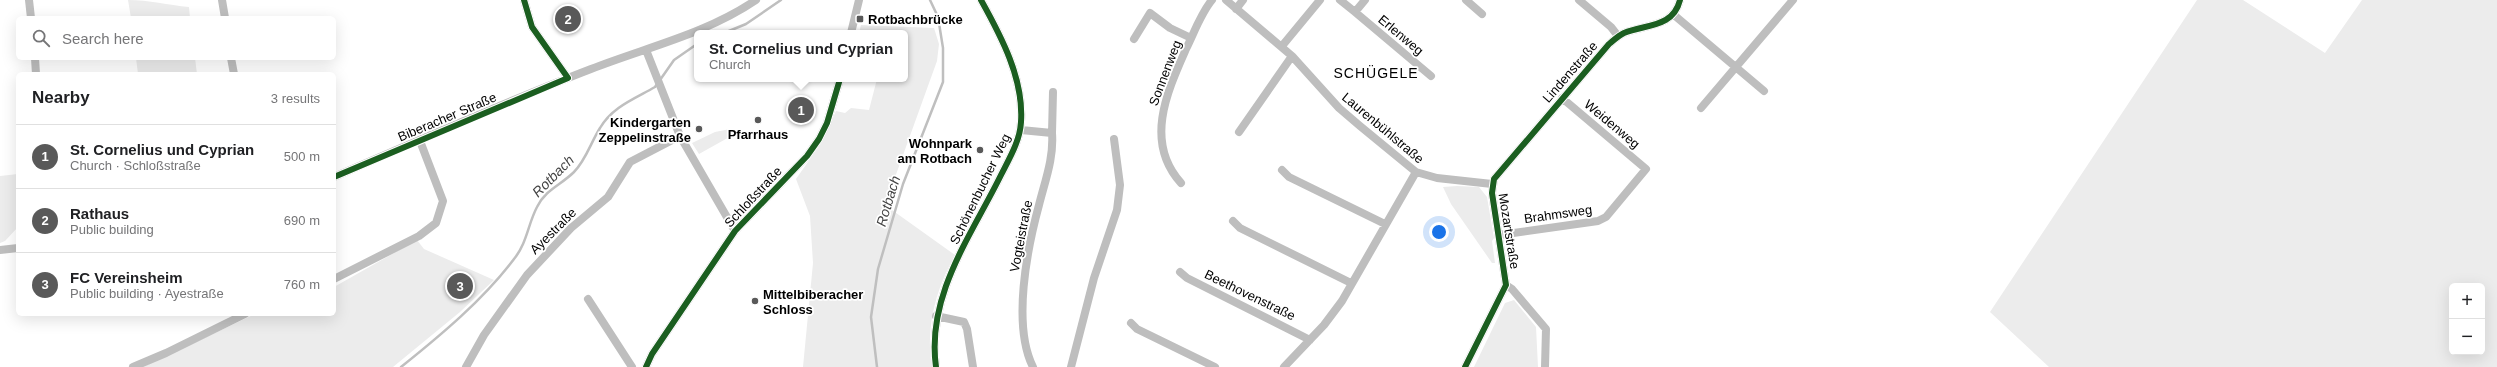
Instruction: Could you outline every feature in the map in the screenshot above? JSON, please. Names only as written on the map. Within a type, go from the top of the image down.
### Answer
[{"type":"street","points":[[29,0],[31,16]]},
{"type":"street","points":[[222,0],[224,16]]},
{"type":"street","points":[[524,0],[532,27],[568,78]]},
{"type":"street","name":"Biberacher Straße","points":[[695,30],[730,16],[756,0]]},
{"type":"street","points":[[852,30],[859,0]]},
{"type":"street","name":"Schönenbucher Weg","points":[[936,367],[934,340],[936,316],[953,267],[978,221],[1021,130],[1021,103],[1017,80],[981,0]]},
{"type":"street","name":"Sonnenweg","points":[[1181,183],[1172,173],[1164,155],[1160,132],[1161,117],[1169,88],[1191,38],[1212,0]]},
{"type":"street","name":"Laurenbühlstraße","points":[[1226,0],[1282,46],[1340,108],[1416,172],[1437,178],[1492,184]]},
{"type":"street","points":[[1236,9],[1243,0]]},
{"type":"street","points":[[1282,46],[1320,0]]},
{"type":"street","points":[[1340,0],[1360,6]]},
{"type":"street","points":[[1352,0],[1360,6]]},
{"type":"street","points":[[1466,0],[1482,14]]},
{"type":"street","points":[[1579,0],[1611,27],[1618,36],[1664,22],[1674,15],[1680,0]]},
{"type":"street","points":[[1701,108],[1793,0]]},
{"type":"street","name":"Erlenweg","points":[[1360,6],[1431,76]]},
{"type":"street","name":"Sonnenweg","points":[[1134,39],[1150,13],[1170,28],[1191,38]]},
{"type":"street","points":[[1674,15],[1764,91]]},
{"type":"street","name":"Biberacher Straße","points":[[336,176],[568,78],[646,50],[694,31]]},
{"type":"street","name":"Lindenstraße","points":[[1492,184],[1562,98],[1618,36]]},
{"type":"street","points":[[646,50],[680,136],[735,231]]},
{"type":"street","points":[[1239,132],[1292,56]]},
{"type":"street","points":[[35,60],[36,72]]},
{"type":"street","points":[[231,60],[234,72]]},
{"type":"street","name":"Schloßstraße","points":[[646,367],[652,354],[735,231],[807,156],[819,139],[828,123],[839,82]]},
{"type":"street","name":"Vogteistraße","points":[[1033,367],[1023,335],[1025,275],[1028,249],[1050,161],[1053,92]]},
{"type":"street","name":"Weidenweg","points":[[1562,98],[1646,169]]},
{"type":"street","points":[[1021,130],[1052,133]]},
{"type":"street","name":"Ayestraße","points":[[466,367],[484,335],[527,275],[571,228],[608,197],[630,162],[680,136]]},
{"type":"street","points":[[1071,367],[1094,278],[1118,210],[1120,185],[1114,139]]},
{"type":"street","points":[[336,278],[419,236],[436,222],[442,209],[443,201],[420,140]]},
{"type":"street","name":"Brahmsweg","points":[[1499,235],[1598,221],[1606,218],[1646,169]]},
{"type":"street","points":[[1282,170],[1289,177],[1385,224]]},
{"type":"street","points":[[1284,367],[1310,340],[1342,301],[1416,172]]},
{"type":"street","name":"Mozartstraße","points":[[1465,367],[1506,285],[1492,184]]},
{"type":"street","points":[[1233,221],[1240,228],[1351,283]]},
{"type":"street","points":[[0,250],[16,248]]},
{"type":"street","name":"Beethovenstraße","points":[[1180,272],[1187,278],[1310,340]]},
{"type":"street","points":[[1506,285],[1512,289],[1546,329],[1544,367]]},
{"type":"street","points":[[588,299],[632,367]]},
{"type":"street","points":[[133,367],[242,316]]},
{"type":"street","points":[[936,316],[964,322],[973,367]]},
{"type":"street","points":[[1131,323],[1138,329],[1215,367]]},
{"type":"shaded area","points":[[128,0],[189,7],[190,16],[131,16]]},
{"type":"shaded area","points":[[2197,0],[2243,0],[2325,53],[2362,0],[2497,0],[2497,367],[2049,367],[1990,312]]},
{"type":"shaded area","points":[[861,25],[934,28],[939,44],[937,61],[885,205],[955,255],[942,281],[931,323],[930,352],[932,367],[803,367],[813,263],[810,216],[796,179],[822,142],[836,111],[845,113],[851,108],[869,110],[876,82],[908,82],[908,30],[860,30]]},
{"type":"shaded area","points":[[136,60],[195,60],[197,72],[138,72]]},
{"type":"shaded area","points":[[730,129],[733,135],[699,154],[692,143],[715,132]]},
{"type":"shaded area","points":[[16,174],[16,229],[5,241],[0,243],[0,176]]},
{"type":"shaded area","points":[[1443,187],[1479,187],[1487,197],[1494,238],[1492,241],[1495,263],[1492,263],[1451,204]]},
{"type":"shaded area","points":[[417,240],[424,249],[494,280],[460,312],[393,367],[143,367],[251,316],[336,316],[336,286]]},
{"type":"shaded area","points":[[1514,300],[1536,327],[1538,367],[1474,367],[1505,303]]},
{"type":"waterway","name":"Rotbach","points":[[731,30],[746,24],[781,0]]},
{"type":"waterway","name":"Rotbach","points":[[877,367],[871,317],[878,269],[903,184],[943,82],[943,48],[938,17],[930,0]]},
{"type":"waterway","name":"Rotbach","points":[[660,80],[674,60],[694,46]]},
{"type":"waterway","name":"Rotbach","points":[[401,367],[461,316],[502,274],[522,247],[534,213],[540,201],[544,196],[574,172],[585,156],[597,133],[611,114],[655,87],[657,84]]},
{"type":"cycle path","points":[[336,176],[568,78],[532,27],[524,0]]},
{"type":"cycle path","points":[[936,367],[935,341],[938,316],[944,291],[965,244],[1011,156],[1019,136],[1021,122],[1019,90],[1010,58],[981,0]]},
{"type":"cycle path","points":[[1465,367],[1506,285],[1492,193],[1494,179],[1609,44],[1624,33],[1658,24],[1665,20],[1671,16],[1680,0]]},
{"type":"cycle path","points":[[646,367],[652,354],[735,231],[807,156],[819,139],[827,123],[839,82]]},
{"type":"place","name":"Rathaus","points":[[568,19]]},
{"type":"place","name":"Rotbachbrücke","points":[[860,19]]},
{"type":"place","name":"St. Cornelius und Cyprian","points":[[801,110]]},
{"type":"place","name":"Pfarrhaus","points":[[758,120]]},
{"type":"place","name":"Kindergarten Zeppelinstraße","points":[[699,129]]},
{"type":"place","name":"Wohnpark am Rotbach","points":[[980,150]]},
{"type":"place","name":"FC Vereinsheim","points":[[460,286]]},
{"type":"place","name":"Mittelbiberacher Schloss","points":[[755,301]]},
{"type":"district","name":"SCHÜGELE","points":[[1376,73]]}]
